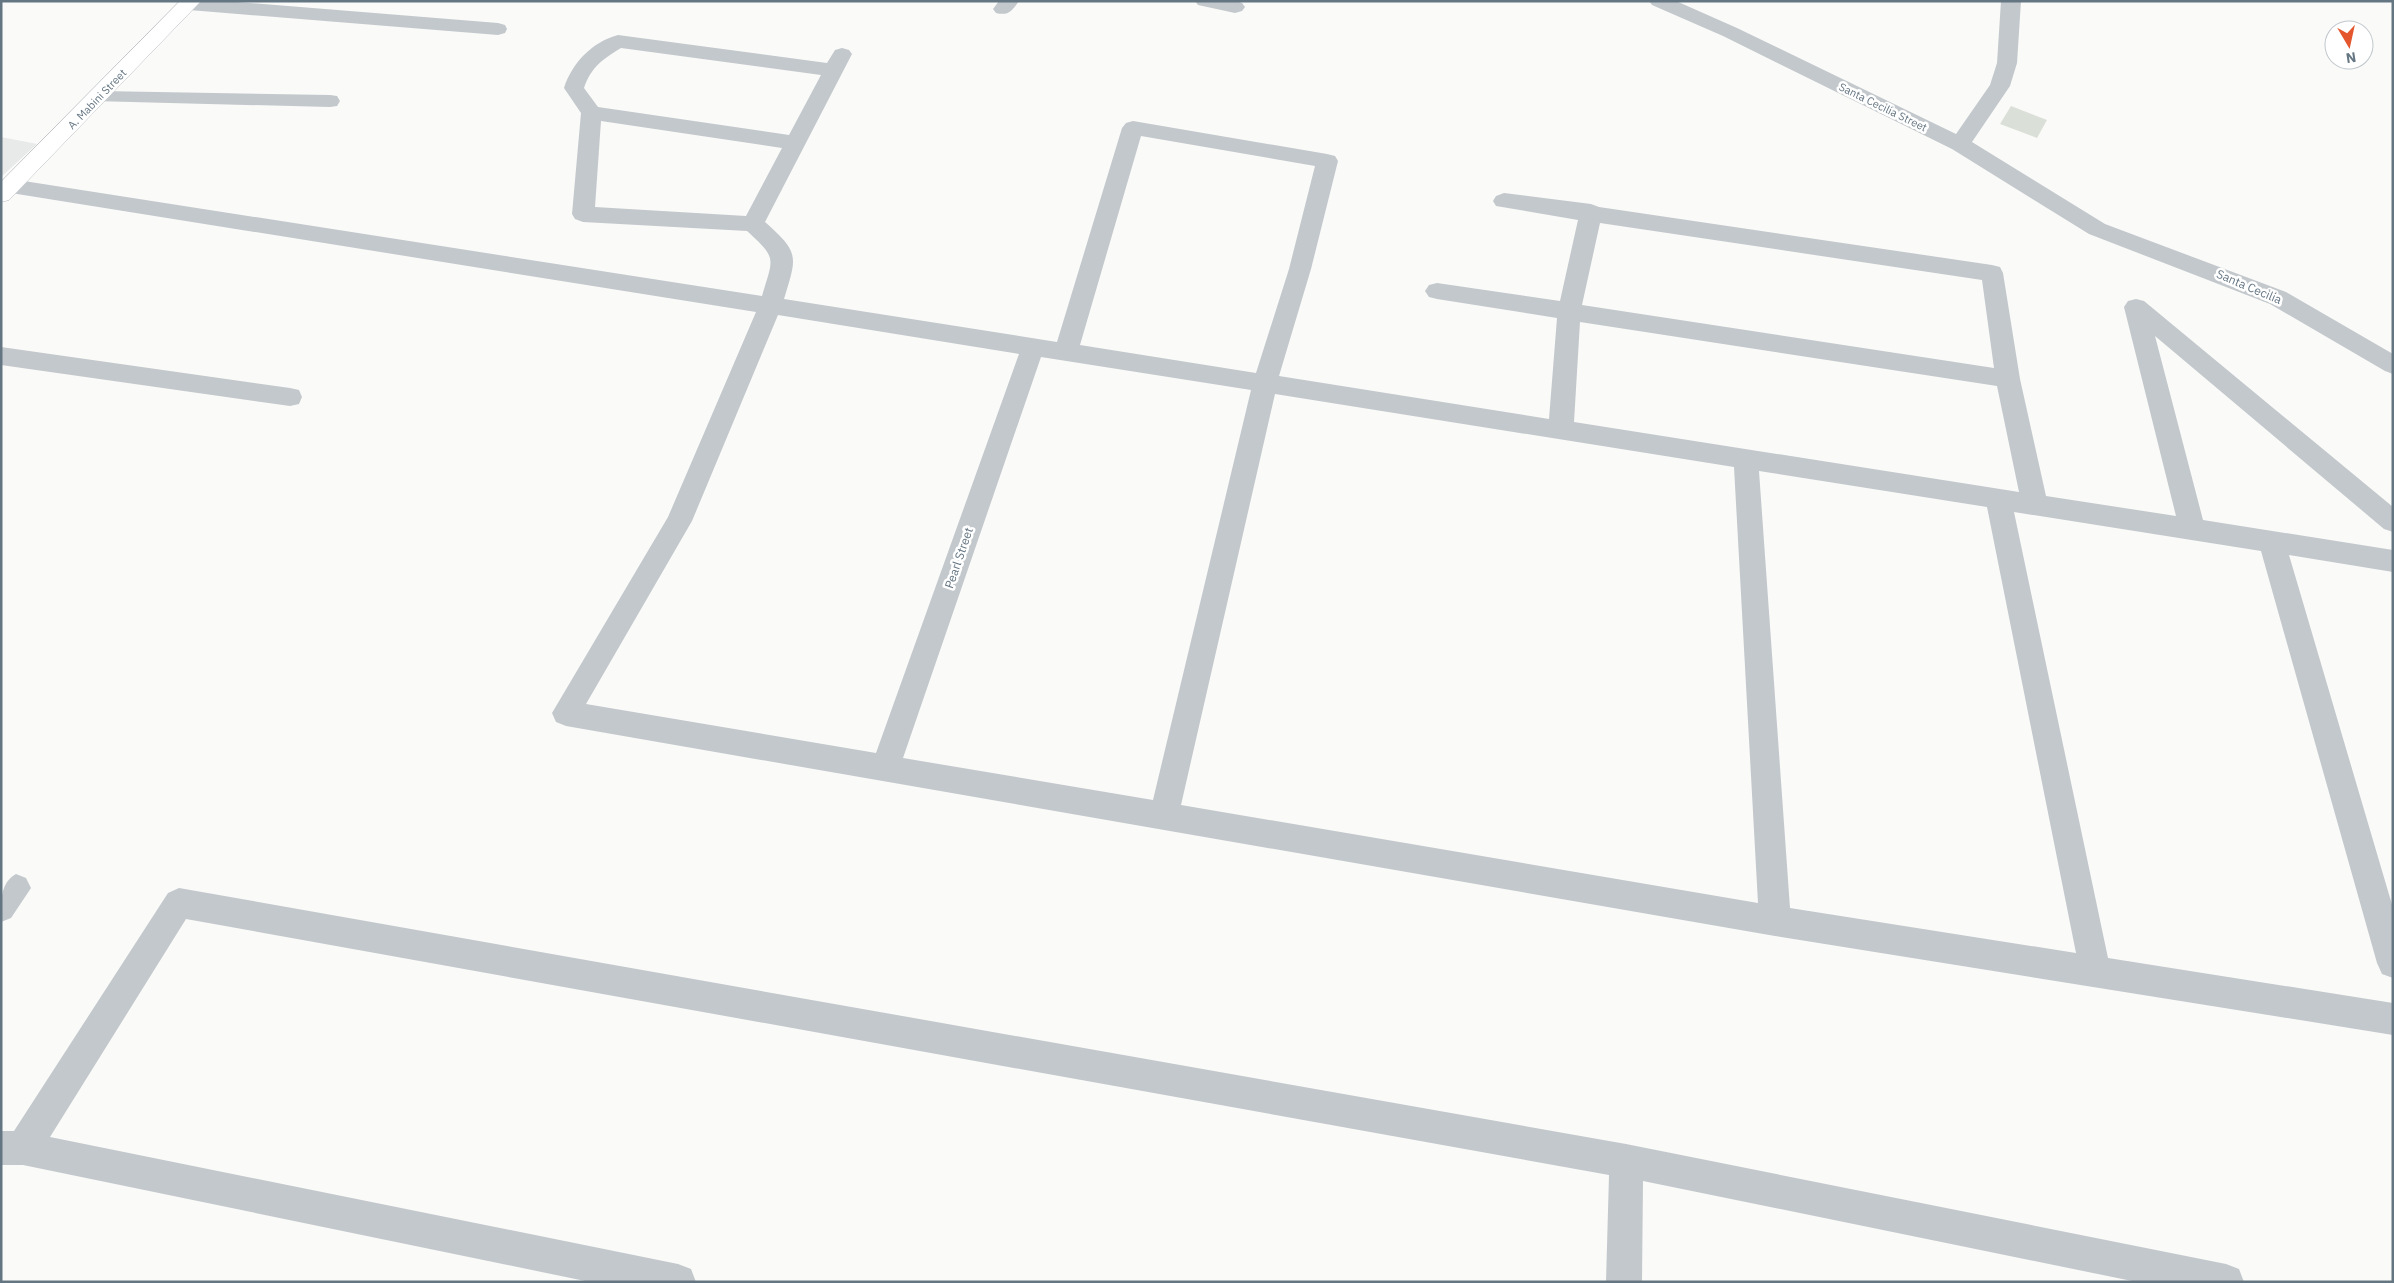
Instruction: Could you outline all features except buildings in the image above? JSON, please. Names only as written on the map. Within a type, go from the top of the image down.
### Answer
[{"type":"main road","name":"A. Mabini Street","points":[[6,190],[100,97],[190,2]]},
{"type":"street","points":[[1205,1],[1235,7]]},
{"type":"street","name":"Santa Cecilia Street","points":[[1659,1],[1730,32],[1960,144],[2097,229]]},
{"type":"street","points":[[1960,144],[2000,86],[2007,63],[2011,1]]},
{"type":"street","points":[[753,224],[838,62],[618,41],[592,58],[578,71],[574,88],[591,112],[583,214],[753,224],[778,246],[783,264],[770,306],[679,522],[566,713],[1775,921],[2393,1019]]},
{"type":"street","points":[[591,112],[794,144]]},
{"type":"street","points":[[1066,352],[1133,128],[1327,161],[1300,269],[1265,383],[1164,816]]},
{"type":"street","points":[[6,190],[1066,352],[2393,561]]},
{"type":"street","points":[[1504,200],[1992,273],[2008,379],[2034,505]]},
{"type":"street","points":[[1561,430],[1569,313],[1591,212]]},
{"type":"street","name":"Santa Cecilia","points":[[2097,229],[2278,298],[2393,365]]},
{"type":"street","points":[[1437,291],[1569,313],[2008,379]]},
{"type":"street","points":[[2192,530],[2136,307],[2393,522]]},
{"type":"street","name":"Pearl Street","points":[[885,768],[1033,347]]},
{"type":"street","points":[[1,356],[290,397]]},
{"type":"street","points":[[1746,459],[1775,921]]},
{"type":"street","points":[[1998,499],[2095,971]]},
{"type":"street","points":[[2272,542],[2393,963]]},
{"type":"street","points":[[678,1282],[12,1148],[180,903],[1626,1161],[2226,1282]]},
{"type":"street","points":[[1624,1282],[1626,1161]]},
{"type":"lane","points":[[190,2],[498,29]]},
{"type":"lane","points":[[100,97],[330,101]]},
{"type":"shaded area","points":[[2011,106],[2047,120],[2037,138],[2000,124]]},
{"type":"shaded area","points":[[1,137],[37,144],[1,177]]}]
